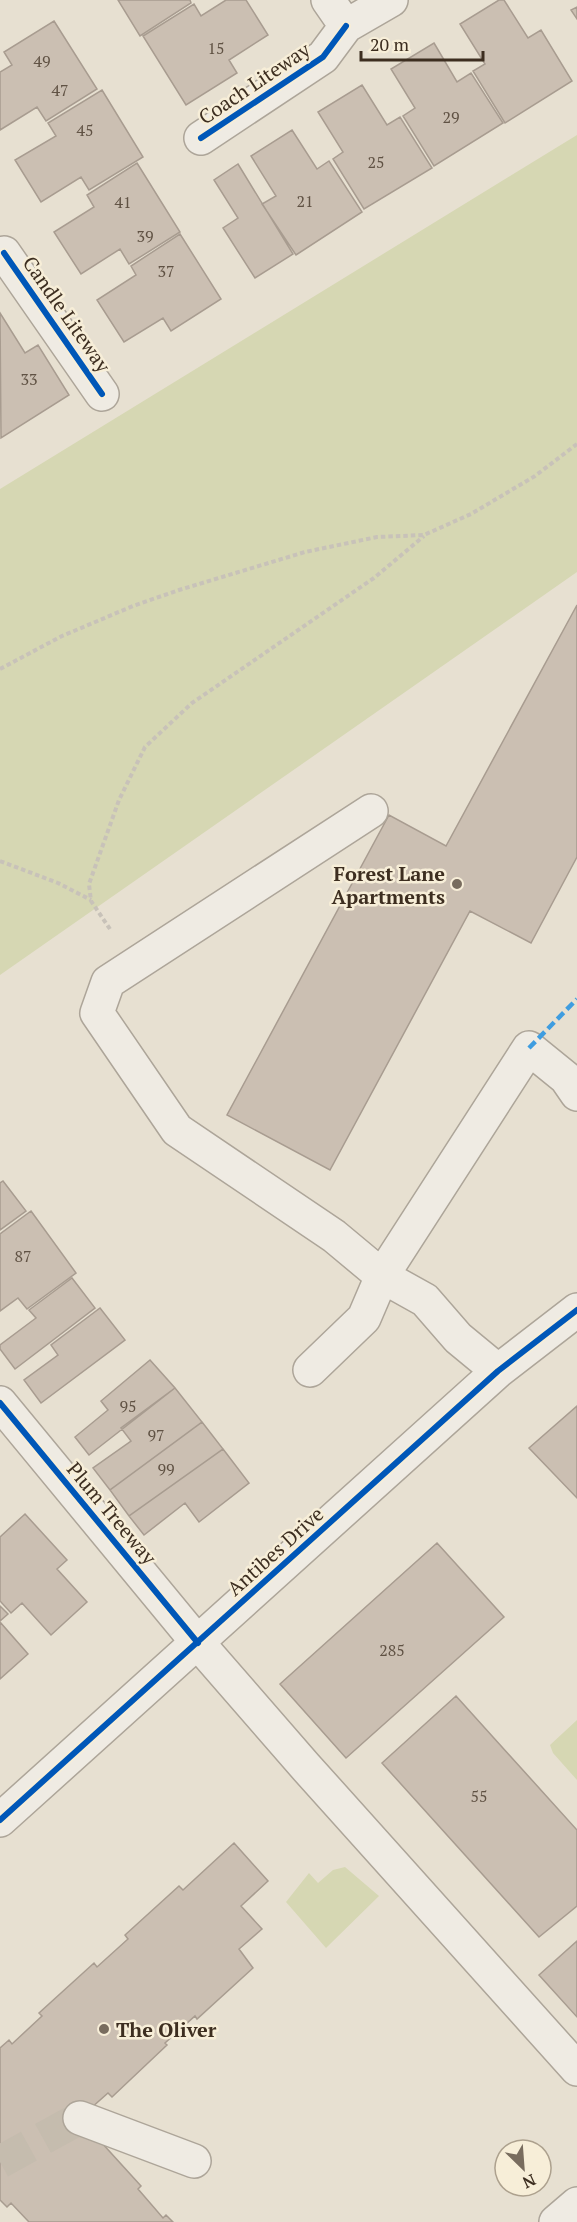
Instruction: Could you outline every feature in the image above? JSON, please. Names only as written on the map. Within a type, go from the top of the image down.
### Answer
[{"type":"street","name":"Coach Liteway","points":[[201,138],[323,57],[337,13],[392,0]]},
{"type":"street","name":"Candle Liteway","points":[[1,252],[102,394]]},
{"type":"street","points":[[371,811],[108,982],[97,1013],[177,1130],[334,1236],[382,1276],[425,1300],[458,1338],[498,1371]]},
{"type":"street","points":[[310,1370],[364,1318],[382,1276],[529,1048],[566,1078],[577,1094]]},
{"type":"street","name":"Antibes Drive","points":[[0,1820],[498,1371],[577,1310]]},
{"type":"street","name":"Plum Treeway","points":[[0,1403],[198,1643],[335,1801],[577,2070]]},
{"type":"street","points":[[80,2118],[194,2161]]},
{"type":"street","points":[[556,2222],[577,2204]]},
{"type":"path","points":[[91,901],[89,884],[119,800],[145,747],[192,703],[374,578],[424,535],[471,514],[536,476],[577,444]]},
{"type":"path","points":[[0,669],[62,636],[133,606],[179,590],[305,552],[377,537],[424,535]]},
{"type":"path","points":[[0,861],[58,883],[91,901],[110,929]]},
{"type":"green space","points":[[577,135],[577,572],[0,975],[0,489]]},
{"type":"green space","points":[[577,1720],[577,1780],[553,1753],[550,1745]]},
{"type":"green space","points":[[345,1867],[379,1896],[326,1948],[286,1902],[309,1873],[318,1883],[333,1870]]},
{"type":"building","points":[[118,0],[190,0],[191,3],[140,36]]},
{"type":"building","points":[[226,0],[246,0],[268,35],[229,60],[237,73],[186,105],[143,36],[194,4],[201,16]]},
{"type":"building","points":[[499,0],[504,0],[528,38],[541,30],[572,81],[505,123],[473,71],[485,64],[460,24]]},
{"type":"building","points":[[577,7],[577,19],[571,10]]},
{"type":"building","points":[[54,21],[97,89],[46,121],[37,107],[0,130],[0,72],[12,65],[4,52]]},
{"type":"building","points":[[434,43],[457,82],[471,73],[503,123],[434,166],[403,116],[415,108],[391,69]]},
{"type":"building","points":[[362,85],[387,125],[400,117],[432,168],[364,209],[333,159],[343,152],[318,112]]},
{"type":"building","points":[[102,90],[143,157],[89,190],[81,177],[41,202],[15,160],[56,136],[48,123]]},
{"type":"building","points":[[292,130],[317,169],[329,161],[362,212],[296,255],[262,204],[276,196],[251,156]]},
{"type":"building","points":[[137,163],[180,232],[129,264],[120,249],[81,274],[54,232],[94,207],[87,195]]},
{"type":"building","points":[[238,164],[293,254],[255,278],[223,228],[238,218],[214,180]]},
{"type":"building","points":[[180,234],[221,299],[171,331],[163,318],[124,342],[97,300],[136,275],[131,266]]},
{"type":"building","points":[[0,313],[25,353],[38,345],[69,395],[1,438]]},
{"type":"building","name":"Forest Lane Apartments","points":[[577,605],[577,857],[531,943],[470,911],[330,1170],[227,1115],[389,815],[446,846]]},
{"type":"building","points":[[3,1181],[26,1211],[0,1230],[0,1183]]},
{"type":"building","points":[[31,1211],[76,1273],[27,1309],[18,1298],[0,1311],[0,1234]]},
{"type":"building","points":[[72,1278],[95,1308],[15,1369],[0,1349],[0,1345],[36,1318],[29,1310]]},
{"type":"building","points":[[100,1308],[125,1340],[41,1403],[24,1380],[58,1355],[51,1345]]},
{"type":"building","points":[[150,1360],[175,1388],[89,1455],[75,1437],[108,1410],[101,1401]]},
{"type":"building","points":[[175,1388],[202,1422],[110,1490],[93,1468],[131,1441],[121,1428]]},
{"type":"building","points":[[577,1406],[577,1498],[529,1448]]},
{"type":"building","points":[[202,1422],[223,1449],[129,1516],[110,1490]]},
{"type":"building","points":[[223,1449],[249,1483],[199,1522],[185,1503],[144,1535],[129,1516]]},
{"type":"building","points":[[25,1514],[67,1560],[57,1569],[87,1602],[51,1635],[22,1603],[11,1613],[0,1601],[0,1537]]},
{"type":"building","points":[[437,1543],[504,1617],[346,1758],[280,1684]]},
{"type":"building","points":[[0,1606],[8,1614],[0,1621]]},
{"type":"building","points":[[0,1622],[28,1654],[0,1679]]},
{"type":"building","points":[[456,1696],[577,1830],[577,1906],[539,1937],[382,1763]]},
{"type":"building","name":"The Oliver","points":[[234,1843],[268,1881],[241,1906],[262,1929],[239,1949],[253,1968],[197,2019],[195,2016],[165,2043],[167,2045],[112,2097],[108,2093],[72,2125],[90,2130],[141,2186],[138,2189],[163,2218],[166,2215],[173,2222],[29,2222],[11,2203],[7,2207],[0,2200],[0,2048],[9,2040],[12,2044],[42,2016],[39,2013],[94,1963],[97,1967],[128,1939],[125,1935],[179,1886],[183,1890]]},
{"type":"building","points":[[577,1941],[577,2017],[539,1975]]},
{"type":"tunnel","points":[[0,2162],[80,2118]]},
{"type":"marked path","points":[[529,1048],[577,999]]},
{"type":"cycle path","points":[[201,138],[323,57],[346,26]]},
{"type":"cycle path","points":[[4,253],[102,394]]},
{"type":"cycle path","points":[[0,1820],[498,1371],[577,1310]]},
{"type":"cycle path","points":[[0,1403],[198,1643]]},
{"type":"place","name":"Forest Lane Apartments","points":[[457,884]]},
{"type":"place","name":"The Oliver","points":[[104,2029]]}]
